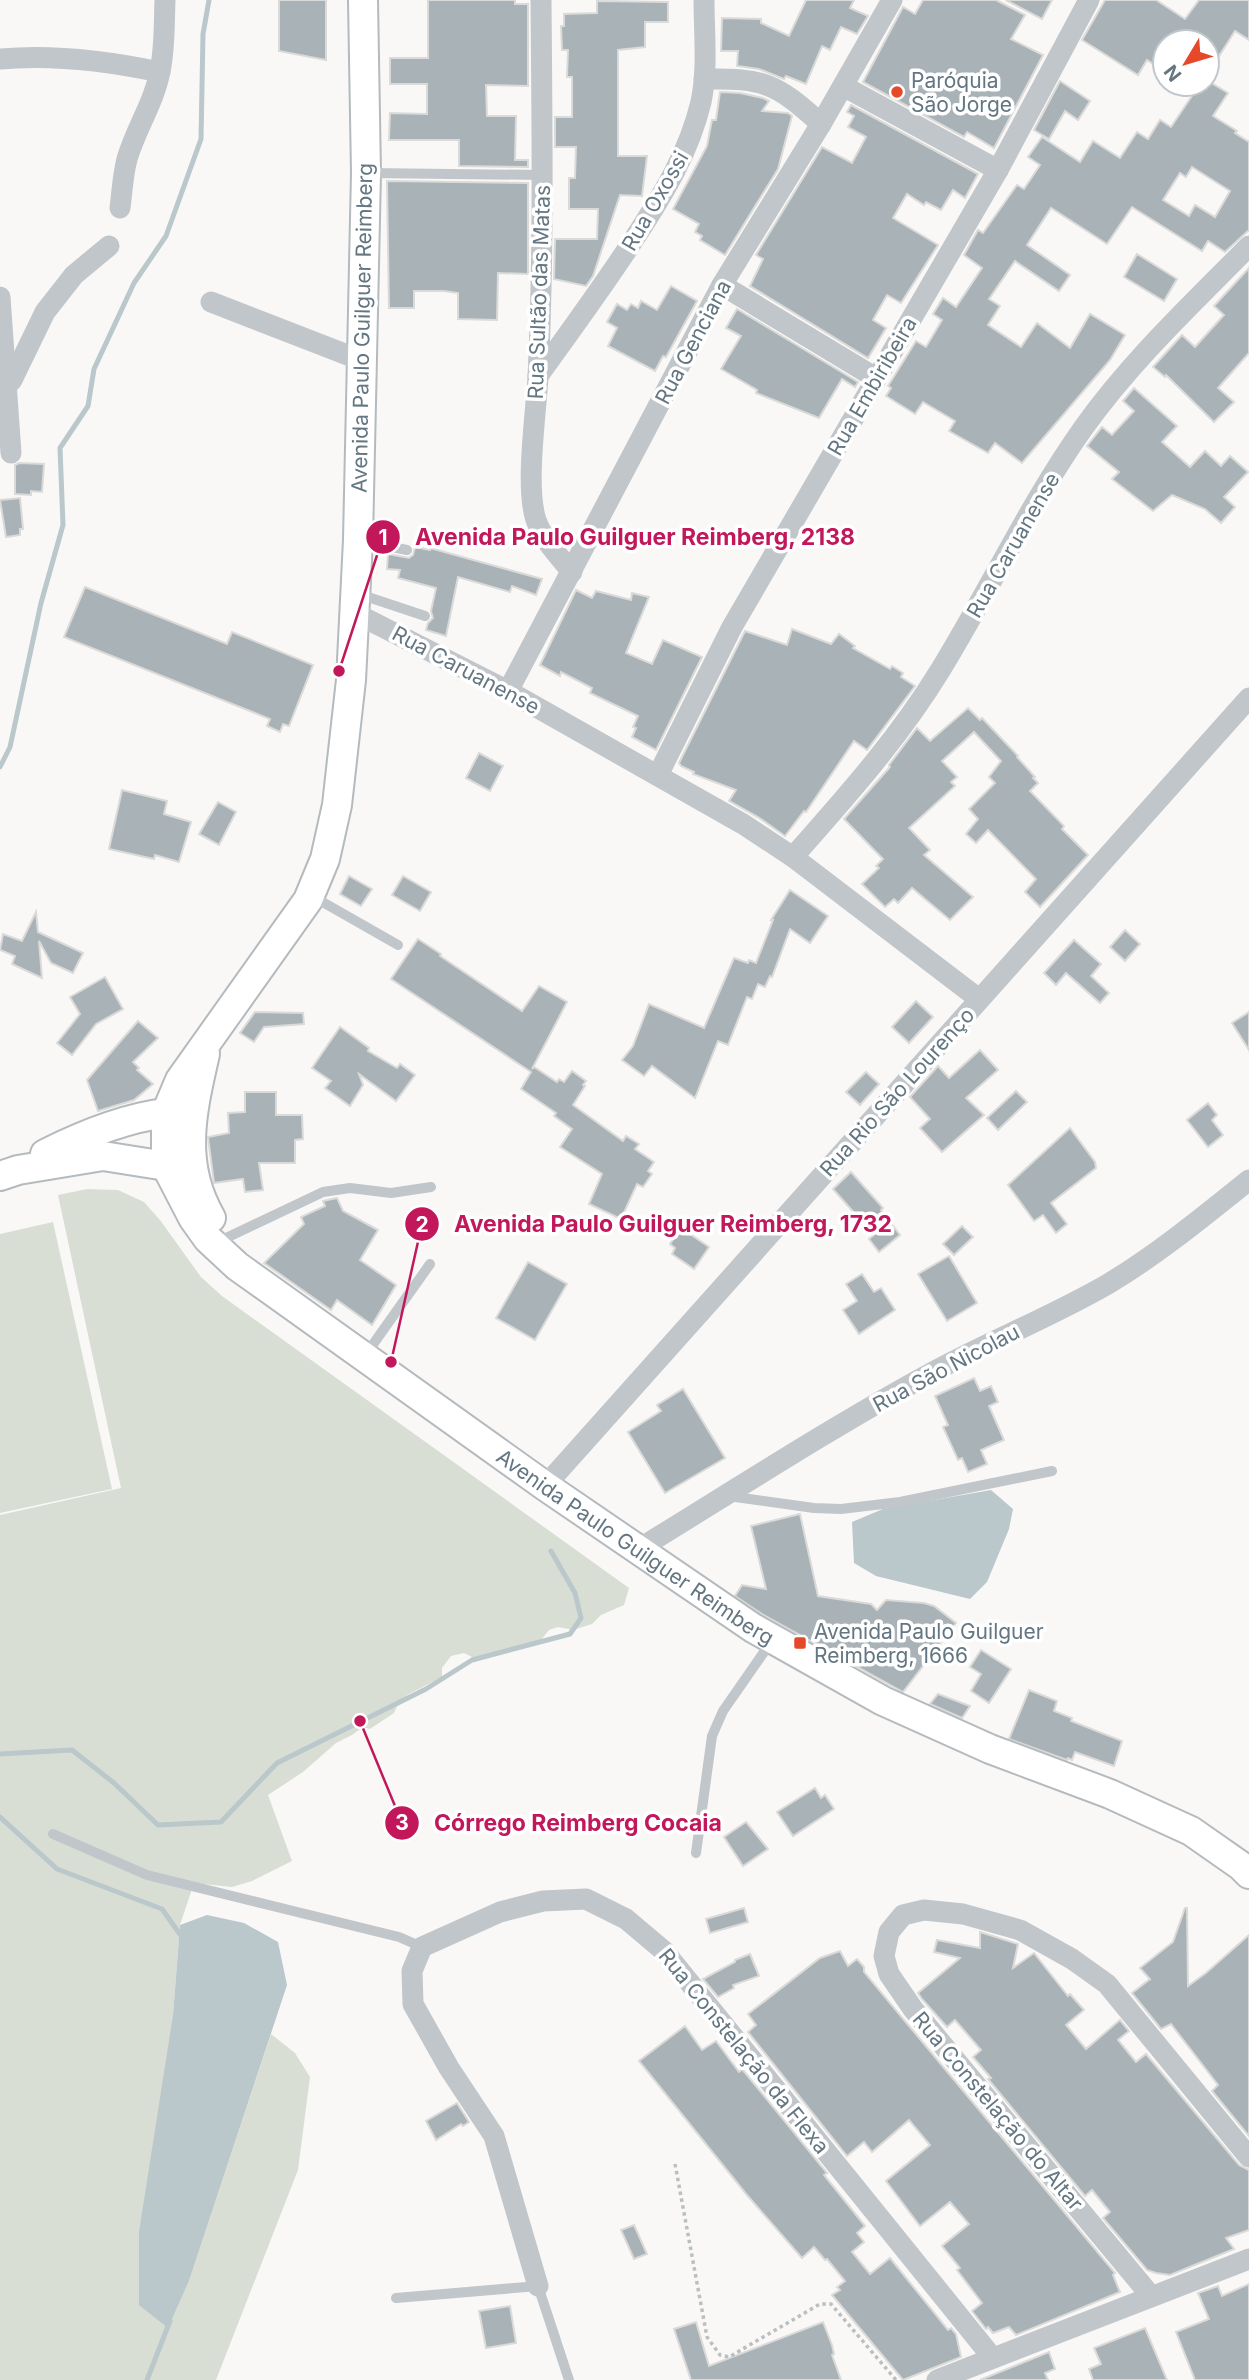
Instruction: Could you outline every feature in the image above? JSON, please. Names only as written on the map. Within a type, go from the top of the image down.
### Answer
[{"type":"main road","name":"Avenida Paulo Guilguer Reimberg","points":[[363,0],[366,173],[358,540],[351,680],[337,805],[325,859],[310,895],[255,978],[180,1080],[166,1113],[171,1177],[208,1238],[237,1266],[545,1486],[773,1639],[883,1701],[990,1749],[1110,1794],[1191,1831],[1249,1874]]},
{"type":"main road","name":"Avenida Paulo Guilguer Reimberg","points":[[209,1038],[190,1142],[196,1183],[203,1204],[237,1266]]},
{"type":"main road","points":[[166,1113],[190,1142],[171,1177],[137,1160],[103,1156],[9,1173],[58,1148],[114,1124],[142,1116],[166,1113]]},
{"type":"street","points":[[120,208],[126,162],[136,133],[151,104],[160,72],[165,0]]},
{"type":"street","name":"Rua Sultão das Matas","points":[[541,0],[542,175],[538,376],[532,483],[536,519],[549,544],[572,572]]},
{"type":"street","name":"Rua Oxossi","points":[[538,376],[618,264],[680,165],[693,131],[704,79],[704,0]]},
{"type":"street","name":"Rua Genciana","points":[[508,691],[722,285],[821,124],[892,0]]},
{"type":"street","name":"Rua Embiribeira","points":[[658,775],[732,627],[998,170],[1089,0]]},
{"type":"street","points":[[0,59],[19,57],[116,62],[160,72]]},
{"type":"street","points":[[704,79],[743,78],[759,81],[791,98],[821,124]]},
{"type":"street","points":[[843,86],[998,170]]},
{"type":"street","points":[[3,387],[18,369],[51,303],[74,275],[108,246]]},
{"type":"street","name":"Rua Caruanense","points":[[793,857],[864,777],[907,722],[1084,426],[1159,338],[1249,246]]},
{"type":"street","points":[[722,285],[876,378]]},
{"type":"street","points":[[0,297],[3,387],[11,453]]},
{"type":"street","points":[[211,302],[363,361]]},
{"type":"street","name":"Rua Caruanense","points":[[355,603],[743,824],[793,857],[979,999]]},
{"type":"street","name":"Rua Rio São Lourenço","points":[[545,1486],[1249,698]]},
{"type":"street","name":"Rua São Nicolau","points":[[638,1550],[932,1372],[1069,1306],[1110,1282],[1177,1236],[1249,1180]]},
{"type":"street","name":"Rua Constelação da Flexa","points":[[422,1947],[500,1912],[543,1901],[586,1899],[626,1919],[664,1951],[992,2357]]},
{"type":"street","name":"Rua Constelação do Altar","points":[[1152,2296],[913,2009],[889,1974],[884,1956],[889,1933],[902,1915],[924,1910],[963,1914],[1020,1930],[1072,1959],[1107,1984],[1249,2157]]},
{"type":"street","points":[[422,1947],[412,1971],[413,2004],[443,2058],[494,2136],[538,2286]]},
{"type":"street","points":[[937,2380],[1249,2259]]},
{"type":"lane","points":[[366,173],[542,175]]},
{"type":"lane","points":[[358,540],[407,550]]},
{"type":"lane","points":[[355,603],[425,616]]},
{"type":"lane","points":[[310,895],[397,945]]},
{"type":"lane","points":[[224,1239],[323,1192],[350,1188],[391,1193],[431,1187]]},
{"type":"lane","points":[[364,1357],[430,1264]]},
{"type":"lane","points":[[725,1496],[841,1509],[900,1502],[1052,1471]]},
{"type":"lane","points":[[696,1853],[709,1750],[717,1722],[748,1671],[773,1639]]},
{"type":"lane","points":[[53,1834],[147,1875],[399,1937],[422,1947]]},
{"type":"lane","points":[[397,2298],[538,2286],[569,2380]]},
{"type":"path","points":[[676,2164],[707,2337],[720,2355],[729,2357],[820,2304],[831,2304],[896,2380]]},
{"type":"shaded area","points":[[87,1189],[118,1190],[144,1202],[201,1277],[222,1296],[629,1588],[624,1605],[601,1615],[592,1624],[573,1630],[558,1627],[549,1630],[541,1640],[501,1655],[478,1656],[476,1659],[464,1653],[451,1656],[442,1668],[442,1677],[407,1695],[399,1702],[394,1713],[370,1729],[363,1727],[336,1743],[303,1772],[268,1795],[292,1861],[252,1881],[232,1887],[194,1883],[180,1925],[173,2015],[168,2327],[189,2281],[271,2034],[295,2053],[310,2077],[298,2170],[216,2380],[0,2380],[0,1515],[121,1488],[58,1195]]},
{"type":"shaded area","points":[[53,1222],[112,1489],[0,1513],[0,1234]]},
{"type":"shaded area","points":[[991,1490],[1013,1509],[1009,1529],[987,1582],[970,1599],[876,1576],[854,1563],[852,1522],[883,1509]]},
{"type":"shaded area","points":[[207,1915],[244,1923],[278,1942],[287,1985],[189,2281],[168,2328],[139,2305],[139,2232],[173,2015],[180,1925]]},
{"type":"building","points":[[279,0],[326,0],[326,60],[279,51]]},
{"type":"building","points":[[428,0],[515,0],[515,4],[528,4],[528,86],[486,85],[487,116],[516,116],[515,160],[528,160],[528,167],[459,166],[459,140],[389,140],[390,113],[427,114],[427,84],[390,84],[390,58],[428,58]]},
{"type":"building","points":[[806,0],[854,0],[850,8],[868,16],[857,34],[841,27],[830,50],[822,46],[806,84],[786,76],[784,79],[759,69],[737,66],[738,51],[721,51],[722,18],[761,19],[761,23],[789,36]]},
{"type":"building","points":[[923,0],[996,0],[1025,15],[1011,39],[1043,55],[994,148],[967,132],[964,137],[863,82],[903,7],[915,14]]},
{"type":"building","points":[[1006,0],[1052,0],[1042,19]]},
{"type":"building","points":[[1105,0],[1156,0],[1185,19],[1199,0],[1249,0],[1249,40],[1235,31],[1221,53],[1221,28],[1151,28],[1151,63],[1147,60],[1138,75],[1082,40]]},
{"type":"building","points":[[597,1],[668,2],[668,22],[645,22],[645,47],[618,50],[618,156],[647,156],[642,196],[620,195],[593,276],[586,286],[554,279],[555,239],[597,239],[598,209],[569,209],[569,178],[575,178],[576,147],[555,147],[555,117],[572,117],[572,77],[567,77],[568,50],[562,50],[561,26],[564,26],[564,14],[597,13]]},
{"type":"building","points":[[1060,81],[1090,101],[1078,120],[1065,111],[1049,139],[1034,130]]},
{"type":"building","points":[[1221,89],[1228,93],[1213,116],[1249,142],[1249,230],[1225,252],[1208,241],[1202,251],[1132,207],[1107,244],[1051,208],[1027,245],[1070,275],[1059,291],[1015,261],[989,299],[1000,306],[988,325],[1021,347],[1037,323],[1070,348],[1090,314],[1125,335],[1110,360],[1022,463],[995,443],[988,453],[949,431],[955,421],[923,402],[915,414],[886,396],[891,388],[888,386],[916,341],[926,347],[942,320],[933,314],[943,298],[956,307],[982,268],[964,255],[978,230],[983,233],[1017,185],[1024,189],[1040,165],[1028,157],[1042,137],[1080,162],[1093,141],[1120,158],[1137,132],[1148,139],[1160,120],[1171,127],[1191,98],[1221,98]],"holes":[[[1192,167],[1230,191],[1215,217],[1195,205],[1189,216],[1163,200],[1180,173],[1186,177]]]},
{"type":"building","points":[[720,92],[763,98],[769,101],[762,111],[788,113],[792,116],[778,169],[725,255],[700,240],[702,236],[695,232],[699,224],[673,209],[707,146],[712,120],[716,120]]},
{"type":"building","points":[[851,105],[978,174],[965,198],[953,190],[941,210],[926,202],[924,205],[907,194],[893,218],[938,245],[901,303],[887,295],[873,320],[886,328],[868,358],[750,286],[763,259],[756,255],[822,147],[852,163],[866,137],[848,127],[854,116],[847,112]]},
{"type":"building","points":[[387,181],[528,183],[528,274],[498,273],[497,320],[458,319],[458,293],[444,291],[414,291],[414,308],[389,308]]},
{"type":"building","points":[[1137,254],[1177,279],[1164,301],[1124,277]]},
{"type":"building","points":[[1249,268],[1249,353],[1218,388],[1234,402],[1214,422],[1166,375],[1165,377],[1153,367],[1182,335],[1195,347],[1224,315],[1214,306]]},
{"type":"building","points":[[671,286],[697,301],[666,357],[663,356],[655,371],[608,346],[617,328],[607,322],[617,304],[627,310],[631,304],[638,308],[641,301],[657,310]]},
{"type":"building","points":[[737,309],[858,382],[855,387],[842,379],[819,418],[756,393],[757,390],[721,369],[741,336],[726,328]]},
{"type":"building","points":[[1134,388],[1177,426],[1162,442],[1190,467],[1205,451],[1221,466],[1230,456],[1248,472],[1224,497],[1235,507],[1221,523],[1205,509],[1172,495],[1153,511],[1112,479],[1119,472],[1087,446],[1102,427],[1112,435],[1134,411],[1123,401]]},
{"type":"building","points":[[44,464],[42,492],[31,491],[31,495],[15,494],[15,465]]},
{"type":"building","points":[[20,498],[23,529],[20,529],[20,535],[6,537],[0,500]]},
{"type":"building","points":[[415,547],[430,548],[542,579],[536,595],[512,586],[510,592],[458,577],[446,636],[426,630],[433,618],[431,611],[436,588],[398,578],[400,570],[387,569],[388,554],[409,558]]},
{"type":"building","points":[[85,587],[227,644],[232,632],[313,665],[289,726],[283,724],[280,732],[267,726],[270,719],[64,637]]},
{"type":"building","points":[[576,590],[592,598],[596,591],[631,600],[632,593],[649,597],[626,653],[652,664],[663,640],[702,657],[656,750],[632,737],[638,716],[590,693],[592,688],[540,665]]},
{"type":"building","points":[[792,629],[831,644],[839,634],[855,646],[853,648],[890,669],[892,666],[903,673],[901,677],[915,686],[867,750],[854,741],[806,812],[804,811],[785,836],[729,801],[736,790],[693,774],[694,772],[679,763],[745,631],[787,645]]},
{"type":"building","points":[[968,708],[980,720],[982,718],[1018,756],[1038,783],[1030,791],[1088,855],[1040,907],[1025,892],[1036,879],[988,830],[976,843],[966,834],[978,819],[969,809],[995,783],[989,777],[1001,761],[974,732],[942,761],[957,777],[951,782],[955,786],[909,828],[930,850],[924,855],[973,897],[950,920],[912,888],[898,903],[894,899],[885,907],[862,884],[879,868],[876,866],[883,859],[844,819],[890,767],[917,728],[930,741]]},
{"type":"building","points":[[479,753],[503,766],[490,791],[466,778]]},
{"type":"building","points":[[122,790],[167,801],[164,814],[191,822],[179,862],[155,855],[154,859],[109,849]]},
{"type":"building","points":[[218,802],[236,812],[219,845],[199,834]]},
{"type":"building","points":[[349,876],[372,889],[361,906],[340,894]]},
{"type":"building","points":[[403,876],[431,892],[420,911],[392,895]]},
{"type":"building","points":[[790,890],[828,916],[810,943],[790,929],[772,977],[770,976],[765,987],[758,984],[752,999],[747,997],[728,1045],[718,1041],[695,1098],[652,1066],[644,1076],[622,1060],[633,1046],[649,1004],[704,1028],[734,958],[756,963],[771,920]]},
{"type":"building","points":[[36,912],[38,932],[83,953],[73,973],[51,963],[39,941],[42,978],[12,964],[15,956],[0,950],[3,934],[22,941]]},
{"type":"building","points":[[1125,930],[1140,944],[1125,961],[1110,947]]},
{"type":"building","points":[[418,939],[522,1011],[539,986],[567,1002],[532,1069],[534,1067],[557,1082],[559,1079],[564,1082],[572,1071],[586,1081],[573,1105],[623,1141],[626,1136],[639,1144],[635,1149],[654,1162],[648,1171],[652,1174],[643,1187],[637,1184],[621,1219],[589,1204],[602,1174],[560,1147],[572,1129],[554,1116],[556,1113],[521,1089],[531,1072],[391,979]]},
{"type":"building","points":[[1074,940],[1101,964],[1091,976],[1109,993],[1100,1003],[1066,973],[1056,985],[1044,973]]},
{"type":"building","points":[[105,977],[123,1009],[96,1024],[72,1055],[57,1043],[80,1014],[70,997]]},
{"type":"building","points":[[916,1001],[933,1017],[909,1043],[892,1027]]},
{"type":"building","points":[[255,1012],[303,1013],[304,1024],[264,1027],[254,1042],[240,1033]]},
{"type":"building","points":[[1249,1012],[1249,1050],[1232,1023]]},
{"type":"building","points":[[138,1021],[158,1038],[133,1062],[139,1068],[137,1070],[153,1084],[134,1100],[98,1111],[87,1080]]},
{"type":"building","points":[[340,1027],[369,1048],[368,1051],[397,1068],[400,1064],[415,1075],[396,1101],[359,1074],[363,1085],[350,1106],[325,1088],[331,1081],[312,1068]]},
{"type":"building","points":[[980,1050],[998,1070],[966,1098],[984,1115],[942,1152],[920,1128],[930,1119],[910,1097],[938,1066],[949,1078]]},
{"type":"building","points":[[866,1072],[879,1084],[860,1105],[846,1092]]},
{"type":"building","points":[[1016,1091],[1027,1102],[998,1130],[987,1118]]},
{"type":"building","points":[[245,1092],[276,1092],[276,1115],[302,1115],[303,1139],[295,1140],[295,1163],[259,1163],[263,1190],[245,1192],[243,1179],[214,1183],[208,1137],[229,1133],[228,1113],[245,1112]]},
{"type":"building","points":[[1208,1103],[1217,1115],[1212,1120],[1223,1135],[1208,1147],[1187,1120]]},
{"type":"building","points":[[1070,1128],[1095,1162],[1096,1168],[1051,1203],[1067,1224],[1056,1233],[1043,1215],[1034,1221],[1008,1185]]},
{"type":"building","points":[[851,1172],[883,1208],[881,1210],[900,1235],[879,1252],[869,1239],[874,1235],[833,1189]]},
{"type":"building","points":[[337,1198],[343,1211],[378,1230],[360,1260],[396,1285],[372,1325],[337,1300],[331,1310],[264,1263],[304,1224],[301,1217],[325,1206],[323,1201]]},
{"type":"building","points":[[962,1226],[973,1237],[954,1255],[943,1244]]},
{"type":"building","points":[[681,1228],[709,1247],[694,1269],[672,1254],[675,1248],[670,1244]]},
{"type":"building","points":[[949,1256],[977,1303],[947,1321],[918,1274]]},
{"type":"building","points":[[528,1262],[567,1284],[535,1340],[496,1318]]},
{"type":"building","points":[[862,1274],[874,1292],[881,1288],[895,1310],[859,1334],[843,1310],[857,1301],[846,1284]]},
{"type":"building","points":[[974,1378],[980,1391],[991,1386],[998,1402],[989,1406],[1004,1440],[981,1450],[987,1464],[968,1472],[962,1458],[958,1460],[943,1427],[948,1425],[935,1396]]},
{"type":"building","points":[[683,1389],[725,1458],[665,1493],[628,1432],[661,1411],[657,1405]]},
{"type":"building","points":[[800,1514],[818,1596],[871,1604],[877,1610],[886,1600],[924,1603],[934,1606],[956,1623],[903,1692],[762,1614],[735,1596],[742,1585],[766,1589],[751,1526]]},
{"type":"building","points":[[981,1650],[1011,1669],[989,1703],[971,1691],[981,1674],[970,1667]]},
{"type":"building","points":[[1029,1690],[1057,1701],[1054,1711],[1072,1718],[1071,1721],[1122,1741],[1114,1766],[1075,1752],[1072,1760],[1067,1760],[1009,1739]]},
{"type":"building","points":[[938,1694],[970,1706],[962,1718],[930,1704]]},
{"type":"building","points":[[815,1788],[821,1798],[825,1795],[834,1809],[793,1836],[777,1812]]},
{"type":"building","points":[[746,1822],[768,1849],[743,1866],[724,1837]]},
{"type":"building","points":[[744,1908],[748,1922],[710,1933],[706,1919]]},
{"type":"building","points":[[1185,1908],[1188,1986],[1249,1935],[1249,2136],[1212,2091],[1218,2085],[1171,2024],[1161,2029],[1132,1993],[1150,1979],[1140,1968],[1173,1942]]},
{"type":"building","points":[[980,1932],[1018,1944],[1013,1968],[1034,1953],[1068,1996],[1070,1994],[1084,2010],[1066,2025],[1086,2049],[1120,2020],[1129,2031],[1118,2040],[1136,2062],[1146,2054],[1239,2165],[1249,2170],[1249,2230],[1226,2238],[1234,2249],[1170,2275],[1147,2270],[1103,2218],[1110,2212],[1092,2190],[1085,2196],[988,2079],[991,2078],[973,2057],[981,2050],[955,2020],[947,2027],[922,1999],[918,1993],[960,1958],[934,1952],[937,1940],[980,1948]]},
{"type":"building","points":[[840,1951],[848,1966],[857,1959],[864,1967],[864,1972],[1115,2273],[1113,2275],[1120,2292],[1016,2335],[1009,2327],[993,2333],[988,2327],[986,2329],[972,2311],[982,2303],[942,2246],[969,2224],[950,2202],[920,2226],[886,2181],[930,2145],[909,2120],[872,2152],[864,2142],[847,2156],[748,2032],[756,2025],[748,2014],[820,1958]]},
{"type":"building","points":[[750,1954],[759,1976],[733,1985],[734,1988],[718,1997],[703,1979]]},
{"type":"building","points":[[685,2026],[702,2050],[716,2041],[739,2072],[742,2069],[827,2173],[824,2175],[865,2226],[857,2233],[864,2242],[852,2252],[870,2274],[890,2258],[948,2330],[951,2328],[956,2334],[961,2357],[903,2380],[832,2295],[840,2290],[837,2287],[845,2281],[827,2259],[814,2247],[802,2258],[747,2195],[639,2061]]},
{"type":"building","points":[[457,2103],[469,2122],[436,2140],[426,2121]]},
{"type":"building","points":[[634,2225],[647,2254],[634,2259],[621,2230]]},
{"type":"building","points":[[1249,2284],[1249,2380],[1195,2380],[1176,2332],[1209,2319],[1198,2293],[1218,2286],[1222,2296]]},
{"type":"building","points":[[510,2306],[516,2343],[486,2348],[479,2311]]},
{"type":"building","points":[[696,2322],[709,2366],[823,2322],[841,2380],[691,2380],[674,2329]]},
{"type":"building","points":[[1145,2328],[1167,2380],[1093,2380],[1089,2369],[1101,2364],[1094,2348]]},
{"type":"building","points":[[1049,2352],[1055,2369],[1045,2373],[1048,2380],[980,2380]]},
{"type":"waterway","points":[[0,767],[10,747],[41,603],[63,525],[60,448],[88,406],[94,369],[134,283],[166,236],[201,139],[203,34],[209,0]]},
{"type":"waterway","points":[[0,1754],[72,1750],[114,1783],[158,1825],[221,1822],[277,1763],[426,1689],[472,1660],[570,1634],[581,1618],[575,1593],[551,1551]]},
{"type":"waterway","points":[[0,1817],[57,1869],[162,1909],[184,1940]]},
{"type":"waterway","points":[[147,2380],[170,2321]]},
{"type":"place","name":"Paróquia São Jorge","points":[[897,92]]},
{"type":"place","name":"Avenida Paulo Guilguer Reimberg, 2138","points":[[339,671]]},
{"type":"place","name":"Avenida Paulo Guilguer Reimberg, 1732","points":[[391,1362]]},
{"type":"place","name":"Avenida Paulo Guilguer Reimberg, 1666","points":[[800,1643]]},
{"type":"place","name":"Córrego Reimberg Cocaia","points":[[360,1721]]}]
